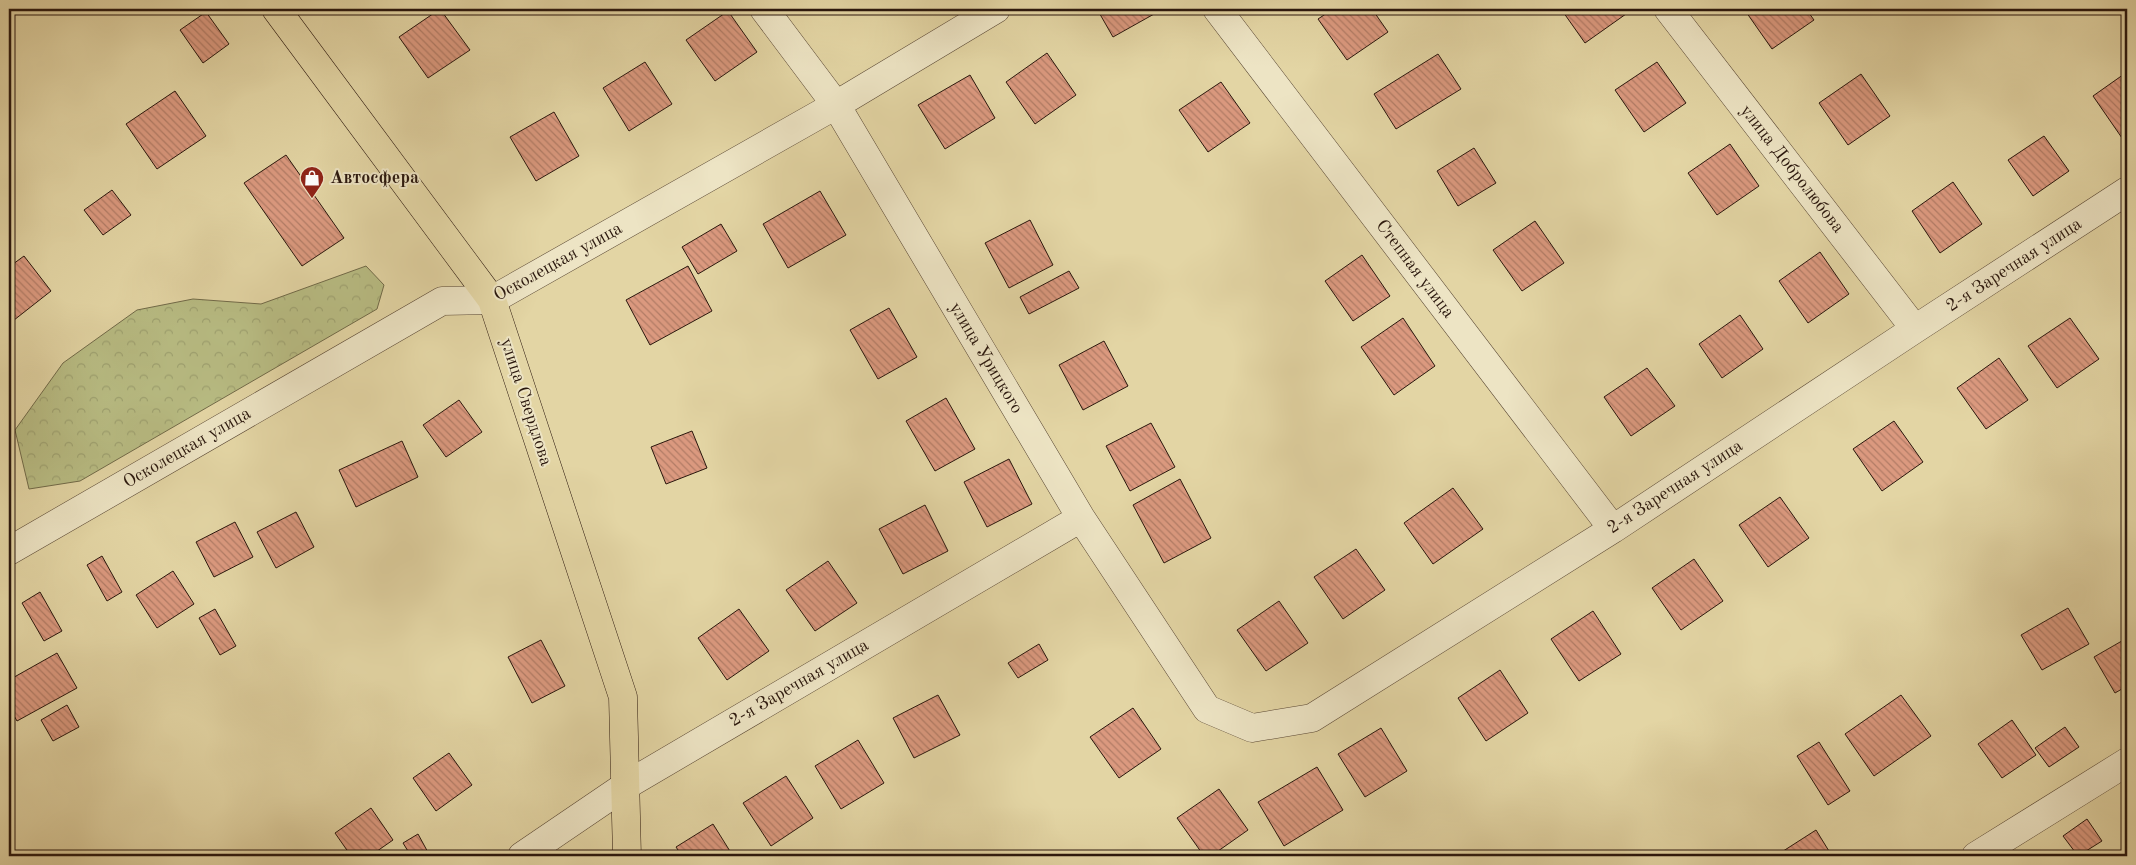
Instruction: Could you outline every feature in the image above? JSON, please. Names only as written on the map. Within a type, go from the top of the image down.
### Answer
[{"type":"main road","name":"улица Свердлова","points":[[276,9],[492,300],[623,697],[627,856]]},
{"type":"street","name":"улица Урицкого","points":[[764,9],[836,105],[1081,518],[1207,709]]},
{"type":"street","name":"Осколецкая улица","points":[[9,552],[442,301],[492,300],[836,105],[996,9]]},
{"type":"street","name":"Степная улица","points":[[1217,9],[1614,529]]},
{"type":"street","name":"улица Добролюбова","points":[[1668,9],[1915,329]]},
{"type":"street","name":"2-я Заречная улица","points":[[1207,709],[1252,728],[1312,718],[1614,529],[2127,191]]},
{"type":"street","name":"2-я Заречная улица","points":[[522,856],[625,786],[1081,518]]},
{"type":"street","points":[[1976,856],[2127,762]]},
{"type":"green space","points":[[366,266],[384,285],[377,309],[80,481],[29,489],[15,430],[63,363],[137,310],[193,299],[261,304]]},
{"type":"building","points":[[440,9],[470,50],[428,78],[399,37]]},
{"type":"building","points":[[1097,9],[1163,9],[1113,37]]},
{"type":"building","points":[[1333,9],[1372,9],[1388,32],[1347,60],[1318,19]]},
{"type":"building","points":[[1561,9],[1622,9],[1626,14],[1585,43]]},
{"type":"building","points":[[1744,9],[1806,9],[1814,20],[1772,49]]},
{"type":"building","points":[[728,11],[757,52],[715,81],[686,40]]},
{"type":"building","points":[[206,12],[229,44],[203,63],[180,30]]},
{"type":"building","points":[[1047,53],[1076,95],[1035,124],[1006,82]]},
{"type":"building","points":[[1438,54],[1461,89],[1396,129],[1374,94]]},
{"type":"building","points":[[645,62],[672,104],[629,131],[603,88]]},
{"type":"building","points":[[1657,62],[1686,103],[1644,132],[1615,90]]},
{"type":"building","points":[[2127,72],[2127,134],[2122,138],[2093,96]]},
{"type":"building","points":[[1861,74],[1890,116],[1848,145],[1819,103]]},
{"type":"building","points":[[970,75],[995,118],[945,149],[918,105]]},
{"type":"building","points":[[1221,82],[1250,123],[1208,152],[1179,110]]},
{"type":"building","points":[[175,91],[206,136],[157,169],[126,124]]},
{"type":"building","points":[[554,112],[579,156],[536,181],[510,137]]},
{"type":"building","points":[[2044,136],[2069,171],[2033,196],[2008,160]]},
{"type":"building","points":[[1730,144],[1759,186],[1717,215],[1688,173]]},
{"type":"building","points":[[1474,148],[1496,183],[1458,206],[1437,171]]},
{"type":"building","points":[[286,155],[344,238],[302,266],[244,183]]},
{"type":"building","points":[[1953,182],[1982,224],[1940,253],[1912,211]]},
{"type":"building","points":[[112,190],[131,215],[103,235],[84,210]]},
{"type":"building","points":[[820,191],[846,235],[788,268],[763,224]]},
{"type":"building","points":[[1030,220],[1053,265],[1009,288],[985,243]]},
{"type":"building","points":[[1535,221],[1564,263],[1522,291],[1493,250]]},
{"type":"building","points":[[721,224],[737,251],[698,274],[682,247]]},
{"type":"building","points":[[1820,252],[1849,294],[1808,323],[1779,281]]},
{"type":"building","points":[[1362,255],[1390,296],[1353,321],[1325,281]]},
{"type":"building","points":[[24,256],[51,291],[9,324],[9,267]]},
{"type":"building","points":[[688,266],[712,311],[650,345],[626,300]]},
{"type":"building","points":[[1069,271],[1079,288],[1029,314],[1020,297]]},
{"type":"building","points":[[889,308],[917,357],[878,379],[850,330]]},
{"type":"building","points":[[1740,315],[1763,349],[1722,378],[1699,344]]},
{"type":"building","points":[[1403,318],[1435,366],[1394,395],[1361,347]]},
{"type":"building","points":[[2070,318],[2099,359],[2057,388],[2028,346]]},
{"type":"building","points":[[1104,341],[1128,386],[1083,410],[1059,365]]},
{"type":"building","points":[[1999,358],[2028,400],[1986,429],[1957,388]]},
{"type":"building","points":[[1647,368],[1675,406],[1631,436],[1604,397]]},
{"type":"building","points":[[946,398],[975,449],[935,471],[906,421]]},
{"type":"building","points":[[459,400],[482,432],[446,457],[423,425]]},
{"type":"building","points":[[1894,421],[1923,462],[1882,491],[1853,449]]},
{"type":"building","points":[[1151,423],[1175,467],[1130,491],[1106,446]]},
{"type":"building","points":[[692,431],[707,468],[666,484],[651,447]]},
{"type":"building","points":[[402,441],[418,477],[356,507],[339,470]]},
{"type":"building","points":[[1009,459],[1032,504],[987,527],[964,482]]},
{"type":"building","points":[[1180,479],[1211,538],[1164,563],[1133,505]]},
{"type":"building","points":[[1453,488],[1483,529],[1433,564],[1404,523]]},
{"type":"building","points":[[1780,497],[1809,538],[1768,567],[1739,525]]},
{"type":"building","points":[[925,505],[948,551],[903,574],[879,529]]},
{"type":"building","points":[[296,512],[314,547],[276,568],[257,532]]},
{"type":"building","points":[[235,522],[253,557],[214,577],[196,542]]},
{"type":"building","points":[[1356,549],[1385,590],[1343,619],[1314,577]]},
{"type":"building","points":[[102,556],[122,592],[107,601],[87,565]]},
{"type":"building","points":[[1694,559],[1723,601],[1681,630],[1652,588]]},
{"type":"building","points":[[828,561],[857,603],[815,631],[786,590]]},
{"type":"building","points":[[173,571],[194,604],[157,628],[136,595]]},
{"type":"building","points":[[40,592],[62,631],[44,641],[22,603]]},
{"type":"building","points":[[1279,601],[1308,643],[1266,671],[1237,630]]},
{"type":"building","points":[[2068,608],[2089,644],[2042,670],[2021,635]]},
{"type":"building","points":[[215,609],[236,646],[220,655],[199,618]]},
{"type":"building","points":[[739,609],[769,651],[727,680],[698,638]]},
{"type":"building","points":[[1593,611],[1621,654],[1579,681],[1551,639]]},
{"type":"building","points":[[2127,638],[2127,686],[2115,693],[2094,657]]},
{"type":"building","points":[[541,640],[565,686],[532,703],[508,657]]},
{"type":"building","points":[[1039,644],[1048,660],[1018,678],[1008,663]]},
{"type":"building","points":[[57,653],[77,688],[17,721],[9,707],[9,680]]},
{"type":"building","points":[[1500,670],[1528,713],[1486,741],[1458,698]]},
{"type":"building","points":[[938,695],[960,735],[914,758],[893,718]]},
{"type":"building","points":[[1901,695],[1931,736],[1874,776],[1845,734]]},
{"type":"building","points":[[67,705],[79,727],[53,741],[41,720]]},
{"type":"building","points":[[1133,708],[1161,749],[1119,778],[1090,737]]},
{"type":"building","points":[[2012,720],[2036,755],[2002,778],[1978,744]]},
{"type":"building","points":[[2065,727],[2079,747],[2049,767],[2035,748]]},
{"type":"building","points":[[1381,728],[1407,771],[1365,797],[1338,754]]},
{"type":"building","points":[[858,740],[884,783],[841,809],[815,766]]},
{"type":"building","points":[[1819,742],[1850,791],[1828,805],[1797,756]]},
{"type":"building","points":[[449,753],[472,785],[436,811],[413,778]]},
{"type":"building","points":[[1317,767],[1343,810],[1284,846],[1258,802]]},
{"type":"building","points":[[786,776],[813,818],[771,846],[743,803]]},
{"type":"building","points":[[1219,789],[1248,830],[1211,856],[1204,856],[1177,818]]},
{"type":"building","points":[[371,808],[393,840],[370,856],[351,856],[335,833]]},
{"type":"building","points":[[2087,819],[2102,841],[2078,856],[2063,836]]},
{"type":"building","points":[[713,824],[733,856],[682,856],[676,847]]},
{"type":"building","points":[[1816,830],[1832,856],[1777,855]]},
{"type":"building","points":[[418,834],[430,856],[411,856],[403,843]]},
{"type":"place","name":"Автосфера","points":[[312,199]]}]
